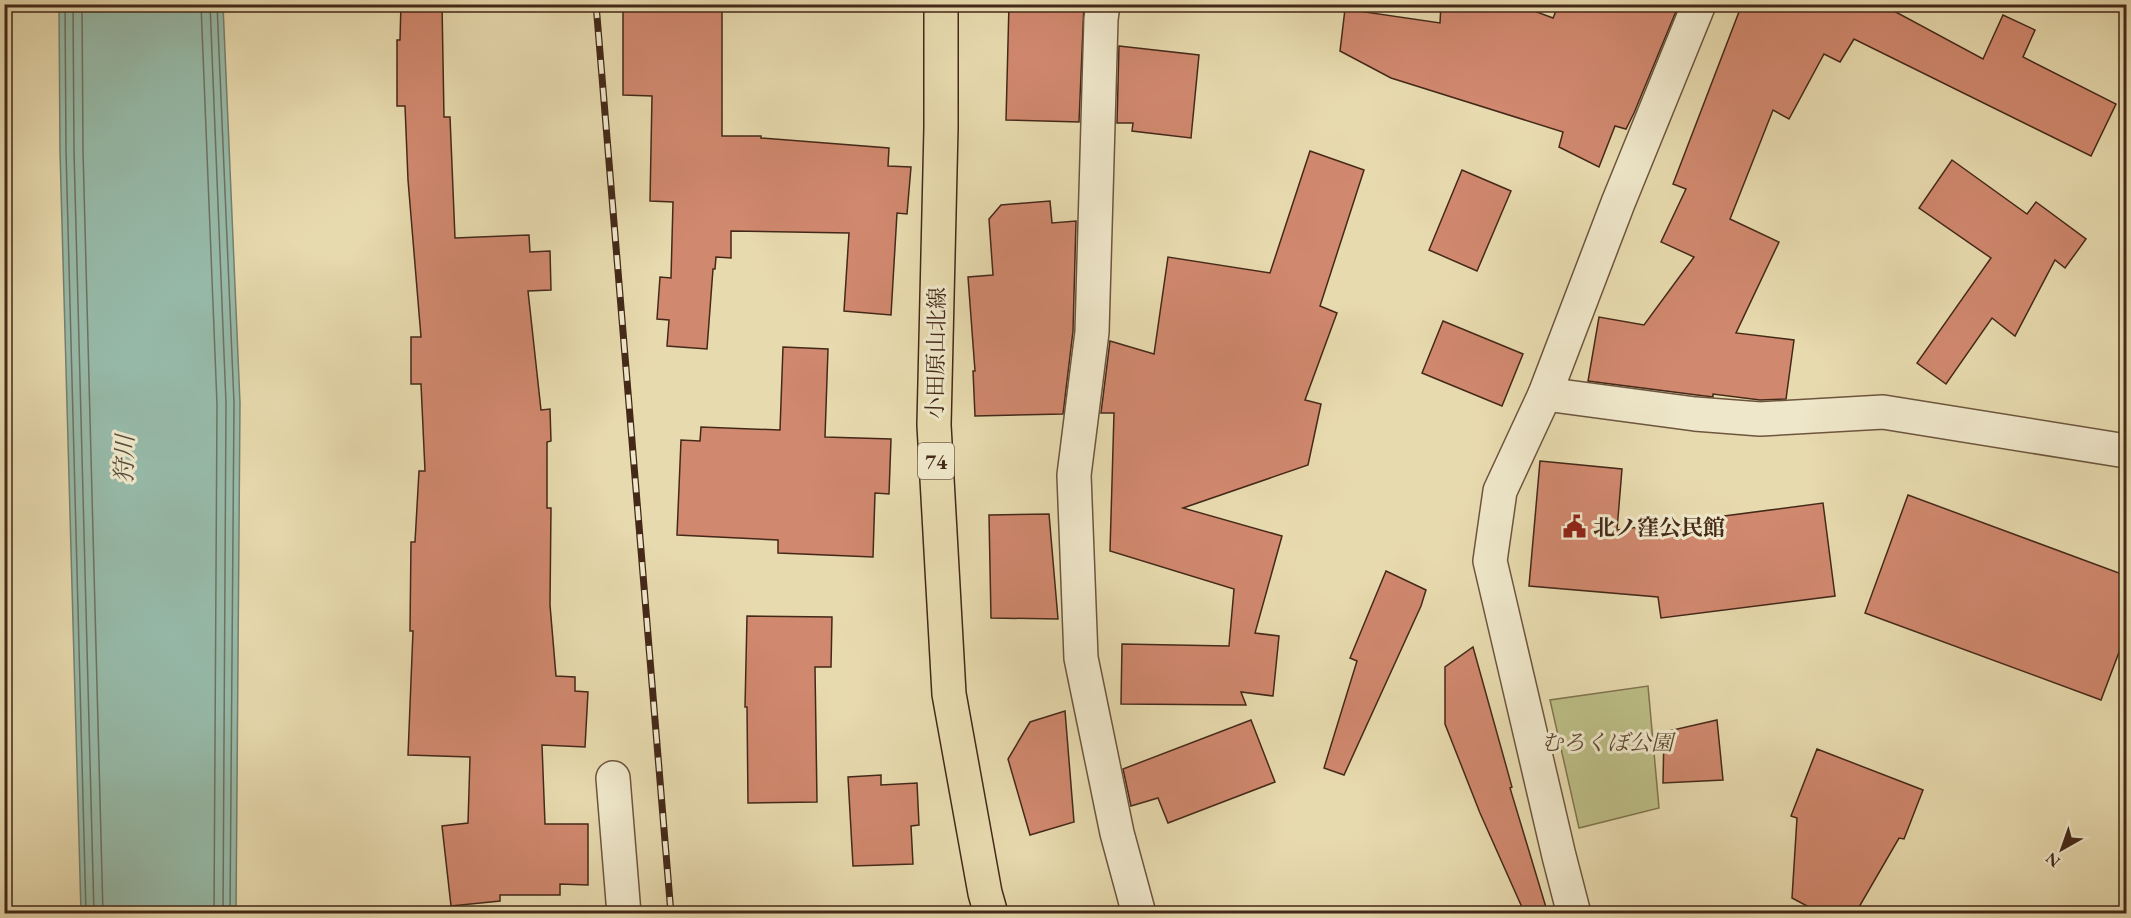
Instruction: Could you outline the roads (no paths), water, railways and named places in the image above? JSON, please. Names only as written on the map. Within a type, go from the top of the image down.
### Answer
[{"type":"main road","name":"小田原山北線","points":[[941,4],[941,140],[934,425],[949,694],[985,893],[991,914]]},
{"type":"street","points":[[1102,4],[1092,332],[1074,475],[1081,658],[1117,833],[1139,914]]},
{"type":"street","points":[[1574,914],[1490,561],[1500,491],[1545,394],[1618,203],[1699,4]]},
{"type":"street","points":[[1545,394],[1695,414],[1760,420],[1883,412],[2127,451]]},
{"type":"street","points":[[613,778],[624,914]]},
{"type":"water","name":"狩川","points":[[59,5],[223,5],[240,403],[236,913],[81,913],[60,151]]},
{"type":"railway","points":[[596,4],[671,914]]},
{"type":"place","name":"北ノ窪公民館","points":[[1575,527]]},
{"type":"park label","name":"むろくぼ公園","points":[[1607,742]]}]
